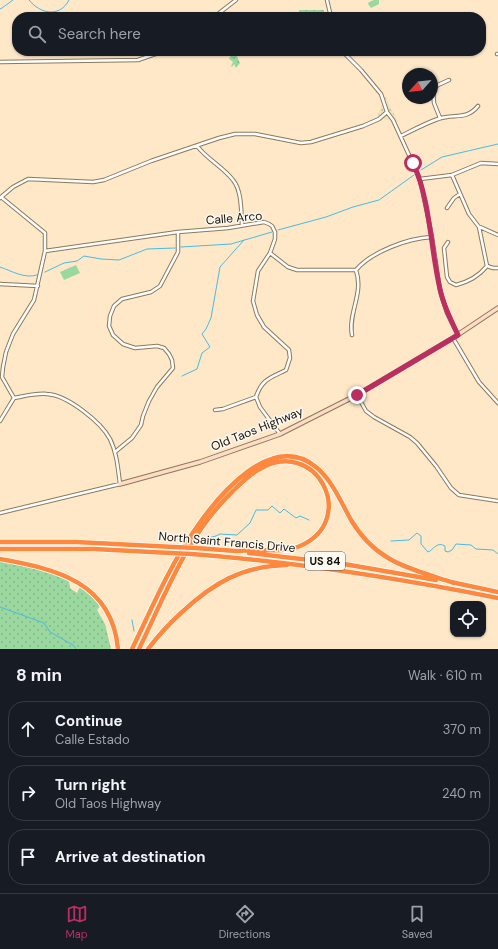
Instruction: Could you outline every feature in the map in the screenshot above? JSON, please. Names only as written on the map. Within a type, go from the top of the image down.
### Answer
[{"type":"highway","points":[[132,649],[177,559],[200,522],[224,494],[246,473],[262,462],[277,457],[297,458],[316,467],[327,479],[360,532],[378,552],[404,566],[454,583]]},
{"type":"highway","points":[[140,649],[181,560],[191,542],[227,496],[256,470],[277,462],[287,461],[301,464],[312,470],[318,476],[327,491],[329,510],[322,528],[313,538],[300,546],[289,549],[234,551]]},
{"type":"highway","name":"North Saint Francis Drive","points":[[0,542],[76,542],[234,551],[344,564],[498,592]]},
{"type":"highway","name":"North Saint Francis Drive","points":[[0,549],[94,549],[192,554],[302,565],[498,598]]},
{"type":"highway","points":[[0,559],[37,566],[61,574],[75,580],[88,589],[101,602],[110,617],[115,631],[118,649]]},
{"type":"highway","points":[[148,649],[186,608],[207,590],[225,579],[246,571],[267,566],[302,565]]},
{"type":"street","points":[[220,12],[236,0]]},
{"type":"street","points":[[326,0],[330,12]]},
{"type":"street","points":[[0,62],[138,60],[150,56]]},
{"type":"street","points":[[347,56],[381,94],[387,112],[401,136],[420,179],[432,237],[440,290],[447,313],[458,335]]},
{"type":"street","points":[[440,118],[434,103],[433,89],[438,84],[449,80]]},
{"type":"street","points":[[401,136],[440,118],[467,115],[474,112],[478,106]]},
{"type":"street","points":[[14,398],[1,376],[6,352],[13,334],[34,300],[46,252],[45,233],[1,198],[13,187],[28,180],[93,182],[104,180],[151,161],[235,134],[255,134],[300,143],[311,142],[363,126],[379,119],[387,112]]},
{"type":"street","points":[[197,146],[203,154],[234,180],[240,201],[242,225]]},
{"type":"street","points":[[420,179],[452,174],[481,163],[498,164]]},
{"type":"street","points":[[452,174],[469,214],[479,227],[487,266]]},
{"type":"street","points":[[447,208],[454,198],[460,194]]},
{"type":"street","name":"Calle Arco","points":[[46,252],[178,232],[228,228],[264,222],[272,226],[275,232],[275,239],[270,253],[258,271],[254,301],[257,315],[264,327],[289,350],[290,358],[286,370],[265,381],[259,387],[256,397]]},
{"type":"street","points":[[479,227],[498,235]]},
{"type":"street","points":[[115,452],[132,438],[141,425],[149,401],[157,386],[173,368],[172,360],[164,348],[157,346],[135,348],[123,344],[113,335],[109,326],[110,316],[114,306],[122,299],[151,292],[160,286],[178,252],[178,232]]},
{"type":"street","points":[[270,253],[288,267],[297,270],[356,270],[362,263],[386,249],[420,237],[432,237]]},
{"type":"street","points":[[448,242],[444,248],[444,254],[447,277],[450,282],[456,285],[463,283],[478,274],[487,266]]},
{"type":"street","points":[[487,266],[498,268]]},
{"type":"street","points":[[352,335],[350,327],[359,290],[359,278],[356,270]]},
{"type":"street","points":[[0,284],[38,286]]},
{"type":"street","name":"Old Taos Highway","points":[[0,513],[120,484],[200,462],[280,434],[357,395],[458,335],[498,308]]},
{"type":"street","points":[[453,338],[479,382],[498,403]]},
{"type":"street","points":[[0,421],[14,398],[33,394],[48,394],[65,400],[101,426],[110,438],[115,452],[120,484]]},
{"type":"street","points":[[357,395],[366,411],[374,417],[410,436],[436,466],[454,492],[459,495],[498,501]]},
{"type":"street","points":[[215,410],[223,409],[256,397],[260,407],[280,434]]},
{"type":"green space","points":[[374,0],[379,0],[379,4],[371,8],[368,4]]},
{"type":"green space","points":[[299,10],[324,10],[324,12],[299,12]]},
{"type":"green space","points":[[230,56],[237,56],[240,63],[236,68],[234,64],[232,67],[233,62],[229,59]]},
{"type":"green space","points":[[76,265],[80,273],[64,280],[60,272]]},
{"type":"green space","points":[[0,561],[54,573],[67,579],[70,588],[77,593],[80,587],[89,593],[100,606],[97,610],[105,624],[111,649],[0,649]]},
{"type":"sand","points":[[385,96],[398,122],[377,118]]},
{"type":"waterway","points":[[0,9],[13,0]]},
{"type":"waterway","points":[[29,0],[44,11],[50,12],[60,10],[69,0]]},
{"type":"waterway","points":[[421,170],[442,157],[498,144]]},
{"type":"waterway","points":[[278,230],[326,217],[353,207],[379,200],[414,175]]},
{"type":"waterway","points":[[181,247],[231,244],[272,232]]},
{"type":"waterway","points":[[182,376],[197,369],[202,353],[210,347],[202,334],[211,318],[220,267],[244,240]]},
{"type":"waterway","points":[[45,272],[64,263],[77,261],[84,256],[119,260],[147,249],[175,248]]},
{"type":"waterway","points":[[0,267],[27,276],[37,275]]},
{"type":"waterway","points":[[208,538],[220,534],[237,535],[250,523],[256,510],[268,510],[272,506],[280,513],[284,509],[296,518],[300,516],[309,520]]},
{"type":"waterway","points":[[391,541],[409,540],[417,533],[421,536],[421,544],[428,552],[440,545],[445,546],[445,551],[448,552],[452,550],[456,544],[471,545],[476,549],[493,550],[498,554]]},
{"type":"waterway","points":[[0,607],[44,623],[50,632],[73,645],[76,649]]},
{"type":"waterway","points":[[132,620],[134,631]]},
{"type":"route","points":[[357,395],[458,335],[447,313],[440,290],[432,237],[420,179],[413,163]]}]
